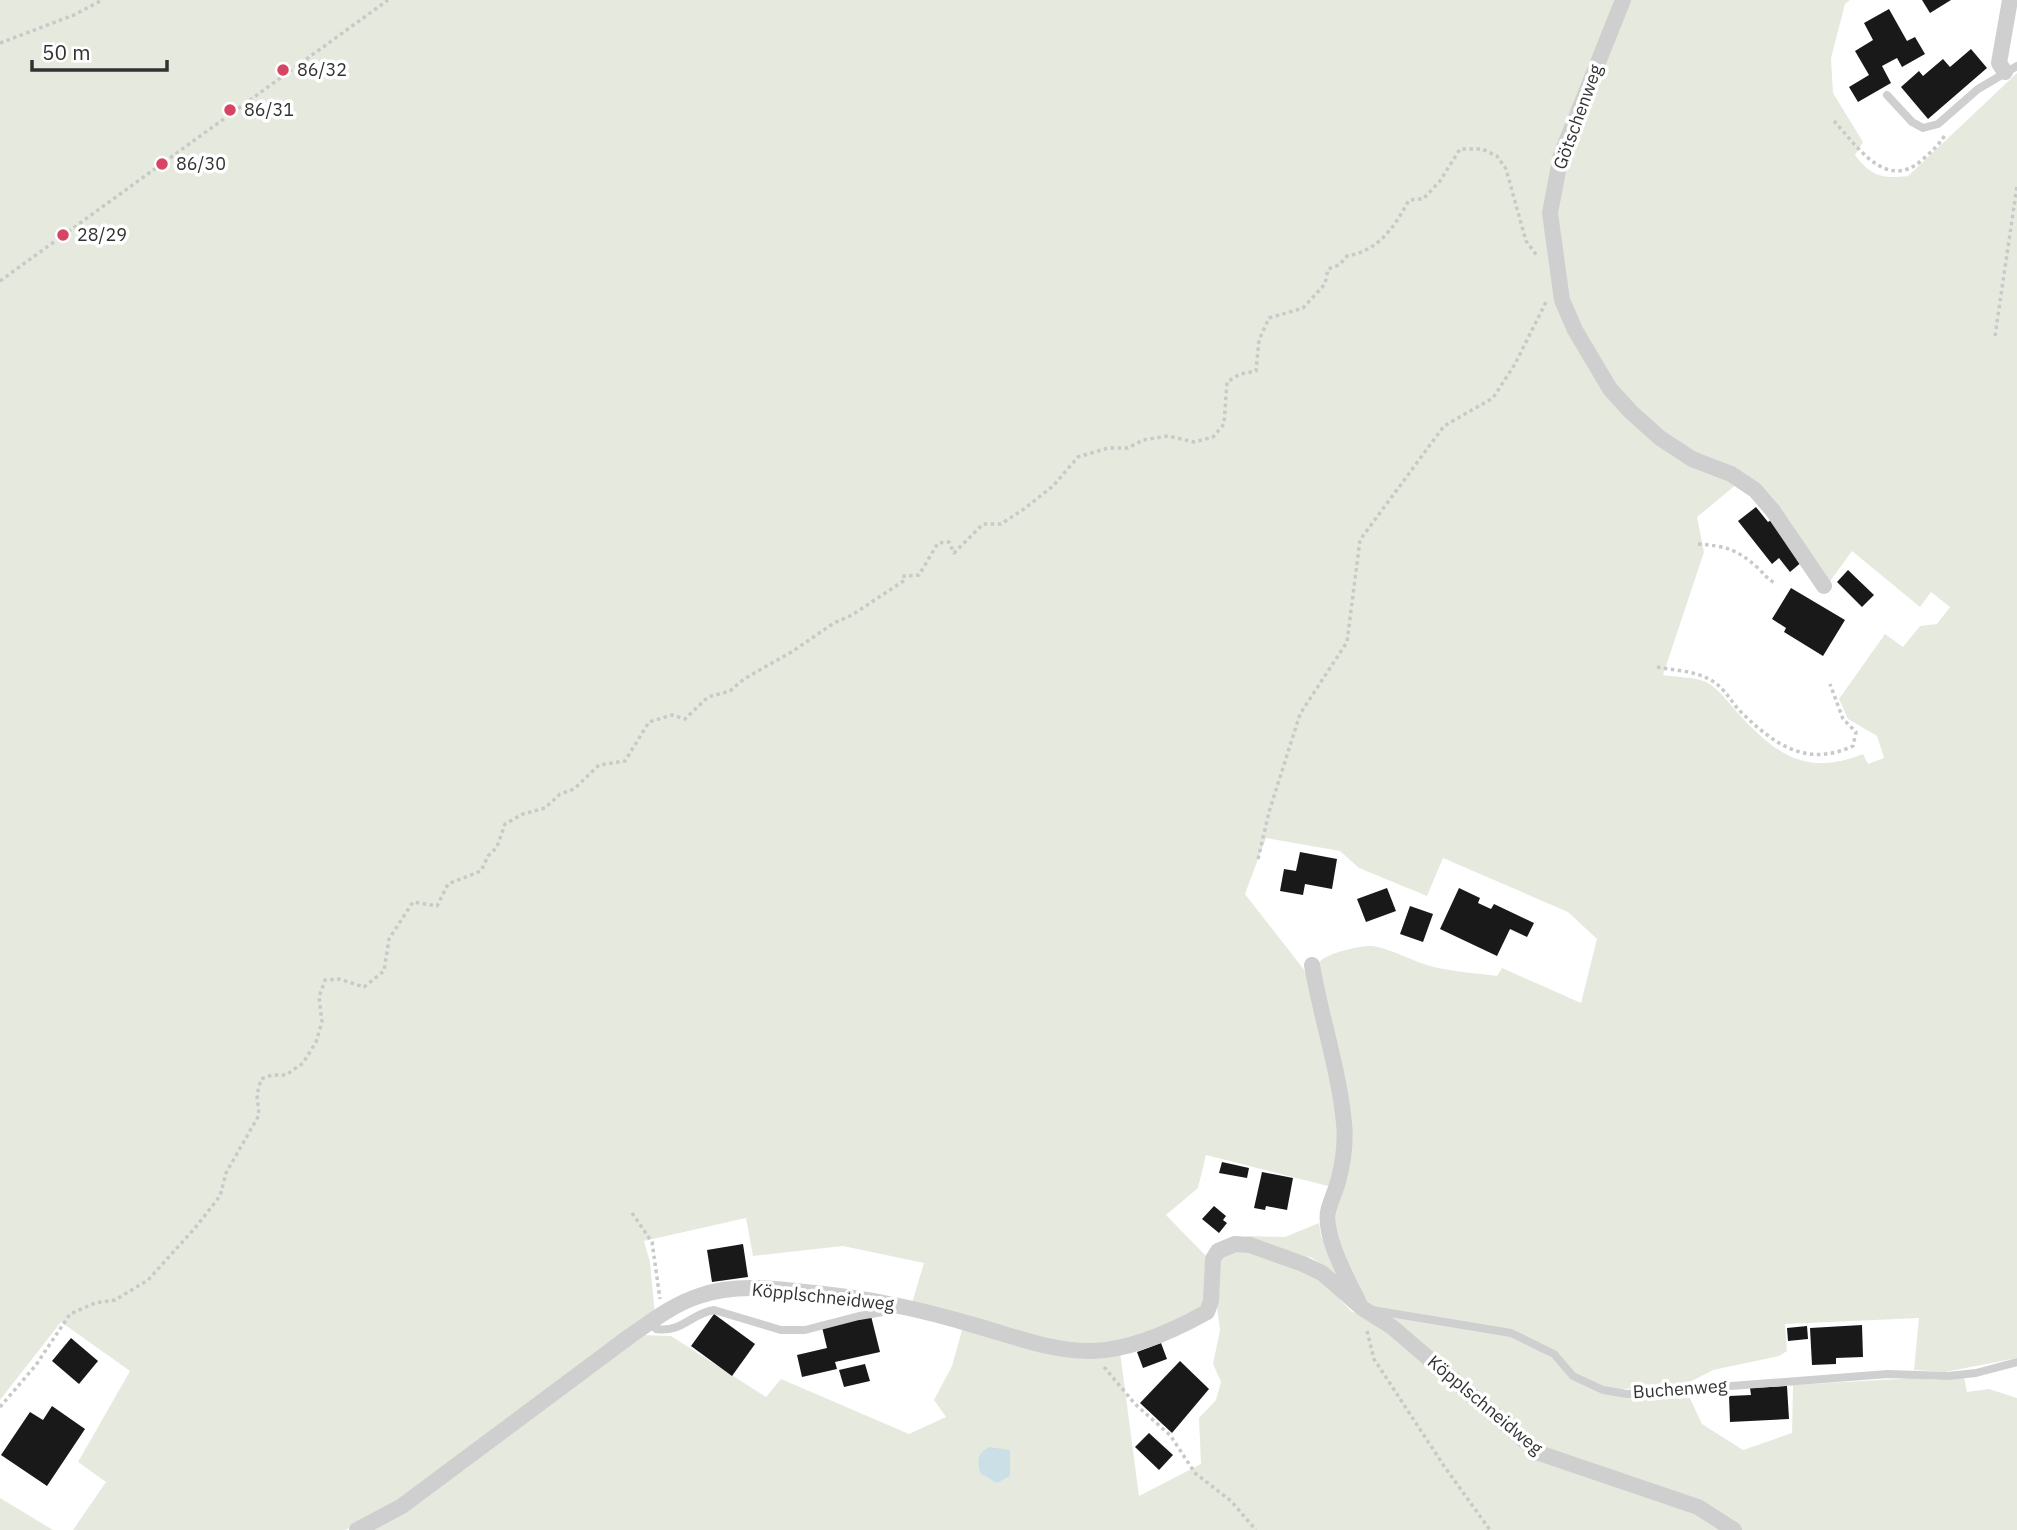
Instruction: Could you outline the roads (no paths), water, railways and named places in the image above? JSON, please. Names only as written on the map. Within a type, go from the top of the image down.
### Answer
[{"type":"street","name":"Götschenweg","points":[[1623,0],[1561,155],[1550,212],[1562,300],[1574,330],[1611,389],[1660,439],[1692,459],[1731,474],[1755,490],[1773,511],[1824,586]]},
{"type":"street","points":[[2010,0],[1998,63],[2011,69]]},
{"type":"street","points":[[1312,965],[1344,1126],[1343,1154],[1328,1213],[1329,1233],[1362,1308]]},
{"type":"street","name":"Köpplschneidweg","points":[[357,1530],[402,1506],[656,1318],[697,1296],[742,1289],[789,1290],[876,1300],[1035,1342],[1094,1351],[1119,1348],[1155,1336],[1207,1312],[1211,1301],[1213,1259],[1218,1251],[1235,1244],[1250,1245],[1322,1273],[1362,1308],[1392,1327],[1539,1453],[1698,1507],[1734,1530]]},
{"type":"lane","points":[[1887,96],[1912,122],[1923,128],[1938,124],[1978,89],[2011,69]]},
{"type":"lane","points":[[656,1318],[656,1329],[666,1330],[680,1328],[704,1312],[714,1310],[781,1331],[805,1330],[896,1310],[898,1304]]},
{"type":"lane","name":"Buchenweg","points":[[1362,1308],[1511,1333],[1555,1354],[1573,1376],[1604,1390],[1627,1394],[1888,1374],[1948,1376],[1976,1373],[2017,1362]]},
{"type":"water","points":[[989,1447],[1010,1450],[1010,1476],[997,1483],[980,1473],[978,1464],[982,1452]]},
{"type":"place","name":"86/32","points":[[283,70]]},
{"type":"place","name":"86/31","points":[[230,110]]},
{"type":"place","name":"86/30","points":[[162,164]]},
{"type":"place","name":"28/29","points":[[63,235]]}]
